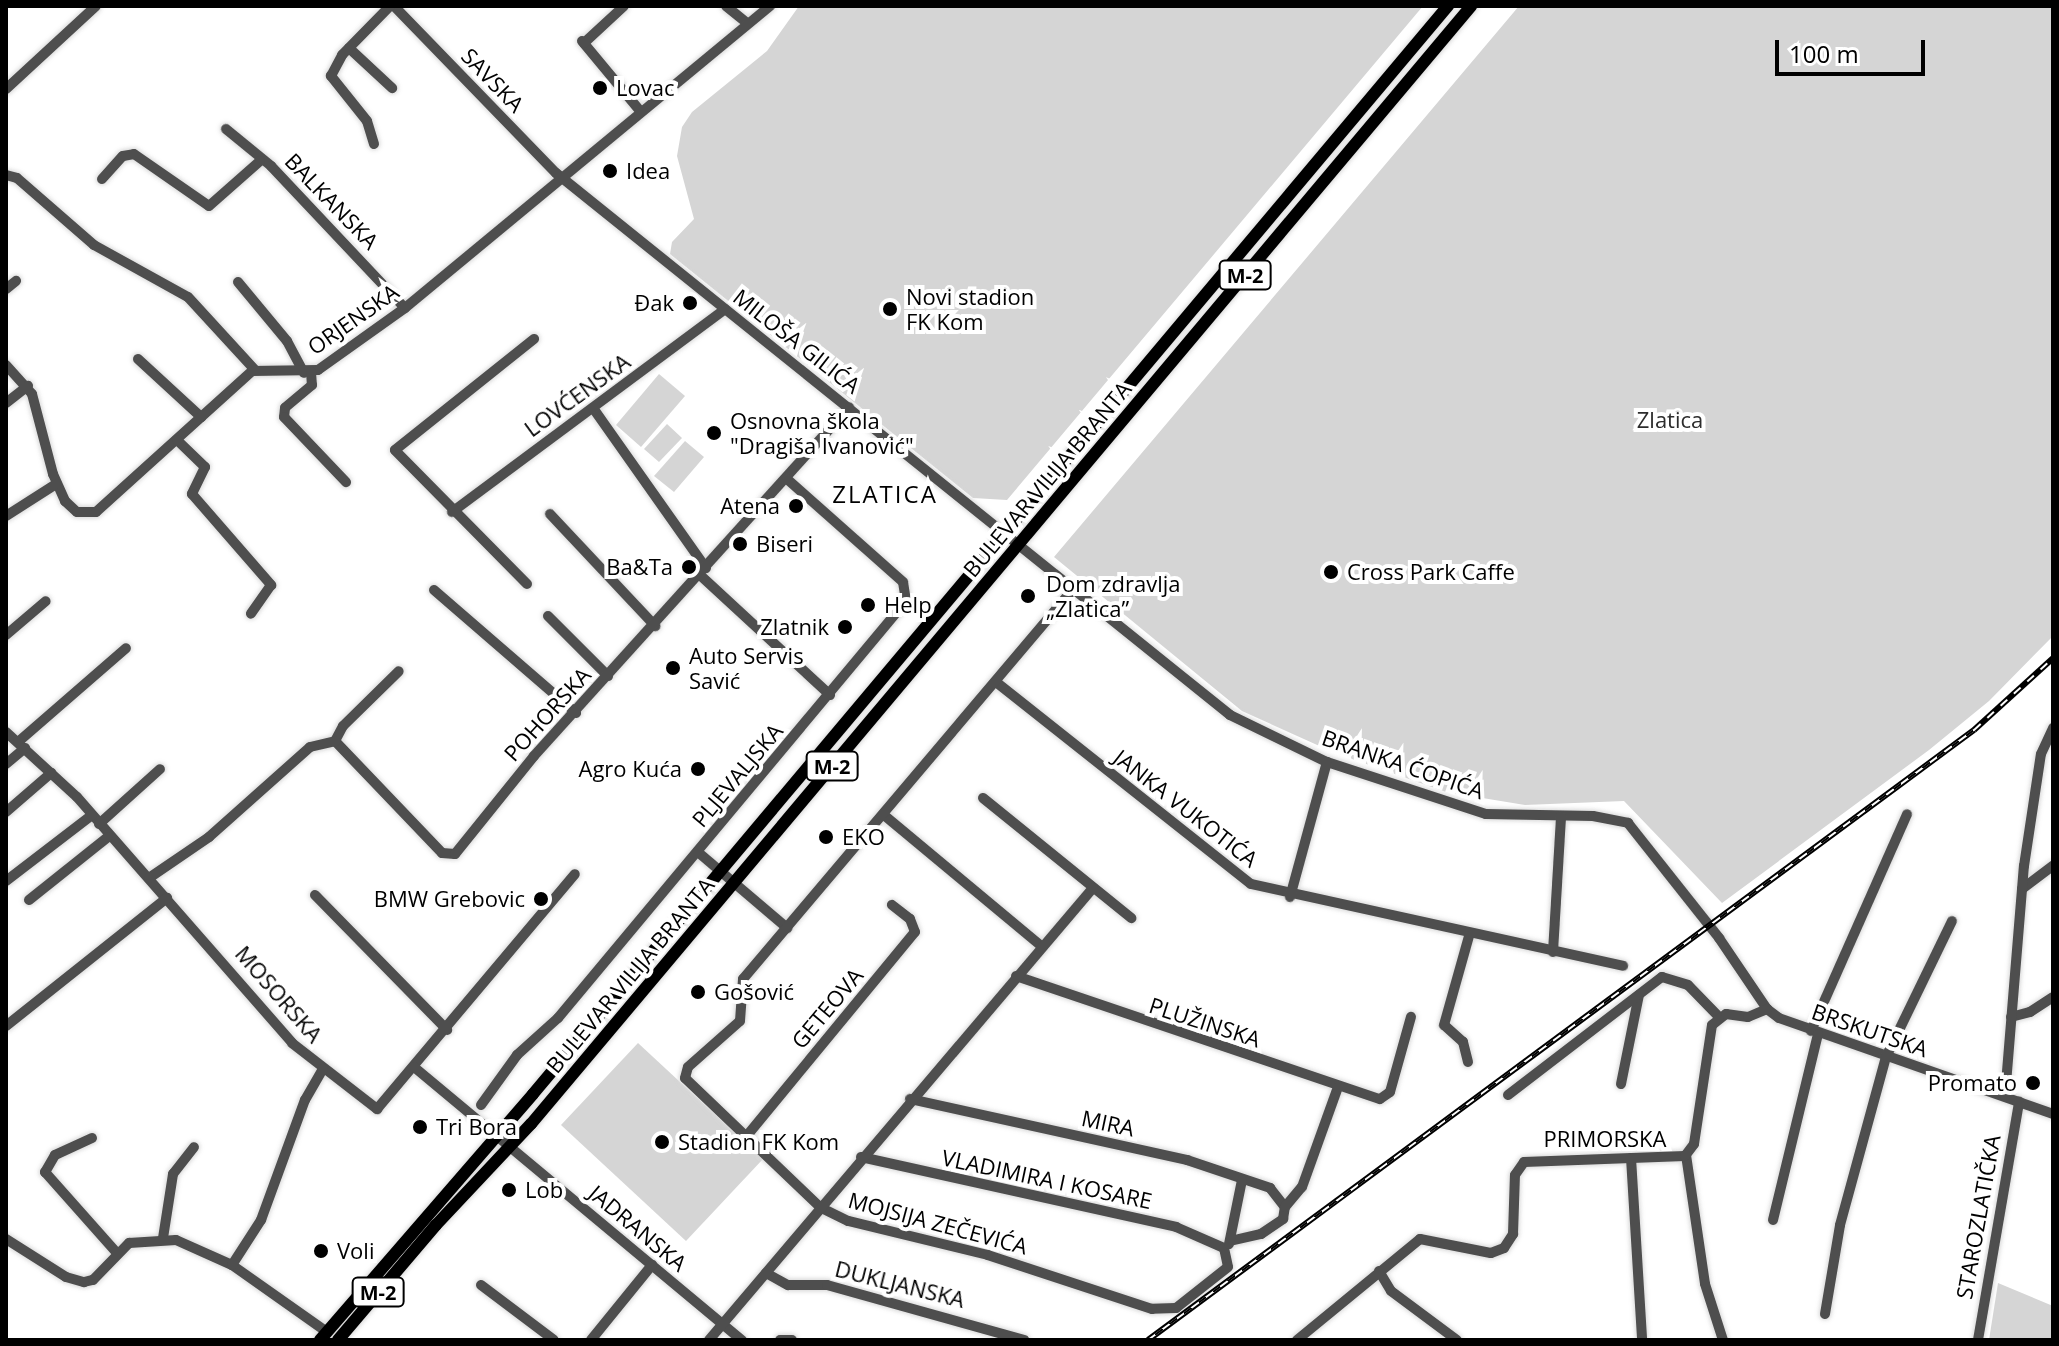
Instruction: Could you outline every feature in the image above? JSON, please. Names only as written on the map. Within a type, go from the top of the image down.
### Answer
[{"type":"main road","name":"BULEVAR VILIJA BRANTA","points":[[328,1337],[1448,6]]},
{"type":"main road","name":"BULEVAR VILIJA BRANTA","points":[[328,1337],[510,1147],[1471,6]]},
{"type":"street","points":[[6,89],[96,6]]},
{"type":"street","name":"SAVSKA","points":[[374,144],[367,121],[331,80],[334,67],[349,48],[392,6],[565,180]]},
{"type":"street","points":[[624,6],[583,42],[641,112]]},
{"type":"street","points":[[726,6],[748,24]]},
{"type":"street","name":"ORJENSKA","points":[[255,370],[307,373],[405,308],[565,180],[641,112],[770,6]]},
{"type":"street","points":[[349,48],[392,88]]},
{"type":"street","name":"BALKANSKA","points":[[226,129],[260,161],[271,166],[405,308]]},
{"type":"street","name":"BALKANSKA","points":[[102,179],[123,156],[134,154],[209,206],[260,161]]},
{"type":"street","points":[[6,175],[17,178],[94,245],[188,297],[255,370],[96,512],[72,509],[56,484],[28,386],[6,365]]},
{"type":"street","name":"MILOŠA GILIĆA","points":[[565,180],[1005,533]]},
{"type":"street","points":[[6,289],[16,281]]},
{"type":"street","points":[[238,282],[287,341],[312,385],[285,408],[284,417],[346,482]]},
{"type":"street","name":"LOVĆENSKA","points":[[452,512],[725,309]]},
{"type":"street","points":[[527,584],[452,512],[397,454],[395,445],[534,339]]},
{"type":"street","points":[[138,359],[201,417]]},
{"type":"street","points":[[6,403],[28,386]]},
{"type":"street","name":"POHORSKA","points":[[335,741],[450,856],[849,407]]},
{"type":"street","points":[[593,408],[703,572],[830,695]]},
{"type":"street","points":[[177,440],[205,467],[192,487],[195,497],[271,585],[251,614]]},
{"type":"street","name":"PLJEVALJSKA","points":[[481,1105],[517,1055],[558,1018],[699,853],[906,601],[907,589],[787,479]]},
{"type":"street","points":[[6,516],[56,484]]},
{"type":"street","points":[[550,514],[655,626]]},
{"type":"street","name":"BRANKA ĆOPIĆA","points":[[1005,533],[1230,715],[1327,762],[1486,814],[1615,818],[1640,833],[1767,1009]]},
{"type":"street","points":[[699,853],[787,928],[1074,588]]},
{"type":"street","points":[[434,590],[576,713]]},
{"type":"street","points":[[6,635],[46,601]]},
{"type":"street","points":[[548,616],[608,676]]},
{"type":"street","points":[[6,764],[21,745],[126,648]]},
{"type":"street","points":[[149,878],[209,837],[310,747],[335,741],[343,726],[399,671]]},
{"type":"street","name":"JANKA VUKOTIĆA","points":[[996,682],[1213,859],[1251,884],[1290,897],[1623,966]]},
{"type":"street","points":[[2005,1096],[2022,889],[2041,754],[2053,728]]},
{"type":"street","name":"MOSORSKA","points":[[6,732],[95,819],[279,1030],[323,1069],[377,1109],[414,1067]]},
{"type":"street","points":[[1290,897],[1327,762]]},
{"type":"street","points":[[6,881],[160,769]]},
{"type":"street","points":[[6,812],[51,773]]},
{"type":"street","points":[[983,798],[1131,918]]},
{"type":"street","points":[[1773,1220],[1814,1033],[1907,814]]},
{"type":"street","points":[[884,815],[1041,946]]},
{"type":"street","points":[[1553,952],[1561,816]]},
{"type":"street","points":[[29,900],[108,837]]},
{"type":"street","points":[[2022,889],[2053,866]]},
{"type":"street","points":[[497,1136],[414,1067],[575,874]]},
{"type":"street","points":[[709,1340],[910,1099],[1093,888]]},
{"type":"street","points":[[315,895],[447,1030]]},
{"type":"street","points":[[6,1026],[167,898]]},
{"type":"street","name":"GETEOVA","points":[[745,1138],[915,932],[910,919],[892,905]]},
{"type":"street","points":[[1825,1314],[1840,1225],[1886,1057],[1952,921]]},
{"type":"street","name":"MOJSIJA ZEČEVIĆA","points":[[787,928],[741,983],[740,1021],[688,1067],[686,1083],[821,1208],[848,1221],[973,1251],[1144,1307],[1176,1308],[1228,1267],[1226,1246]]},
{"type":"street","points":[[1468,1062],[1463,1042],[1444,1025],[1469,936]]},
{"type":"street","name":"PLUŽINSKA","points":[[1016,976],[1338,1087],[1385,1099],[1411,1017]]},
{"type":"street","points":[[1508,1095],[1662,977],[1675,978],[1719,1017],[1753,1016],[1767,1009]]},
{"type":"street","points":[[1621,1084],[1639,995]]},
{"type":"street","points":[[2011,1017],[2030,1012],[2053,997]]},
{"type":"street","name":"BRSKUTSKA","points":[[1767,1009],[1814,1033],[2053,1114]]},
{"type":"street","name":"PRIMORSKA","points":[[1297,1340],[1423,1238],[1491,1253],[1504,1248],[1513,1234],[1515,1175],[1524,1162],[1686,1155],[1694,1144],[1712,1025],[1719,1017]]},
{"type":"street","points":[[232,1265],[261,1220],[305,1100],[323,1069]]},
{"type":"street","points":[[1226,1246],[1276,1227],[1285,1207],[1302,1187],[1338,1087]]},
{"type":"street","name":"MIRA","points":[[910,1099],[1187,1160],[1270,1188],[1285,1207]]},
{"type":"street","name":"STAROZLATIČKA","points":[[1978,1340],[2019,1102]]},
{"type":"street","name":"JADRANSKA","points":[[497,1136],[742,1340]]},
{"type":"street","points":[[92,1138],[55,1155],[45,1172],[116,1252]]},
{"type":"street","points":[[163,1238],[173,1174],[194,1147]]},
{"type":"street","points":[[1686,1155],[1705,1284],[1723,1340]]},
{"type":"street","name":"VLADIMIRA I KOSARE","points":[[861,1157],[1166,1224],[1226,1246]]},
{"type":"street","points":[[1631,1158],[1642,1340]]},
{"type":"street","points":[[1226,1246],[1242,1180]]},
{"type":"street","points":[[6,1239],[78,1282],[93,1280],[116,1252],[129,1243],[163,1238],[232,1265],[328,1337]]},
{"type":"street","points":[[591,1340],[652,1265]]},
{"type":"street","points":[[1379,1271],[1391,1291],[1457,1340]]},
{"type":"street","name":"DUKLJANSKA","points":[[766,1273],[788,1285],[827,1285],[1024,1340]]},
{"type":"street","points":[[481,1285],[554,1340]]},
{"type":"street","points":[[780,1340],[792,1340]]},
{"type":"green space","points":[[799,6],[1423,6],[1007,500],[973,498],[670,254],[672,242],[694,219],[677,156],[682,127],[692,112],[767,51]]},
{"type":"green space","name":"Zlatica","points":[[1519,6],[2053,6],[2053,636],[1989,701],[1929,750],[1722,903],[1624,801],[1525,805],[1446,792],[1335,753],[1242,711],[1054,557]]},
{"type":"green space","points":[[659,374],[685,396],[641,447],[616,425]]},
{"type":"green space","points":[[667,424],[682,438],[659,462],[644,449]]},
{"type":"green space","points":[[685,441],[704,457],[674,492],[654,476]]},
{"type":"green space","name":"Stadion FK Kom","points":[[638,1043],[763,1159],[686,1241],[561,1125]]},
{"type":"green space","points":[[1998,1283],[2053,1306],[2053,1340],[1989,1340]]},
{"type":"railway","points":[[1148,1340],[1974,730],[2053,658]]},
{"type":"place","name":"Lovac","points":[[600,88]]},
{"type":"place","name":"Idea","points":[[610,171]]},
{"type":"place","name":"Đak","points":[[690,303]]},
{"type":"place","name":"Novi stadion FK Kom","points":[[890,309]]},
{"type":"place","name":"Osnovna škola \"Dragiša Ivanović\"","points":[[714,433]]},
{"type":"place","name":"Atena","points":[[796,506]]},
{"type":"place","name":"Biseri","points":[[740,544]]},
{"type":"place","name":"Ba&Ta","points":[[689,567]]},
{"type":"place","name":"Cross Park Caffe","points":[[1331,572]]},
{"type":"place","name":"Dom zdravlja „Zlatica”","points":[[1028,596]]},
{"type":"place","name":"Help","points":[[868,605]]},
{"type":"place","name":"Zlatnik","points":[[845,627]]},
{"type":"place","name":"Auto Servis Savić","points":[[673,668]]},
{"type":"place","name":"Agro Kuća","points":[[698,769]]},
{"type":"place","name":"EKO","points":[[826,837]]},
{"type":"place","name":"BMW Grebovic","points":[[541,899]]},
{"type":"place","name":"Gošović","points":[[698,992]]},
{"type":"place","name":"Promato","points":[[2033,1083]]},
{"type":"place","name":"Tri Bora","points":[[420,1127]]},
{"type":"place","name":"Stadion FK Kom","points":[[662,1142]]},
{"type":"place","name":"Lob","points":[[509,1190]]},
{"type":"place","name":"Voli","points":[[321,1251]]},
{"type":"district","name":"ZLATICA","points":[[885,494]]}]
